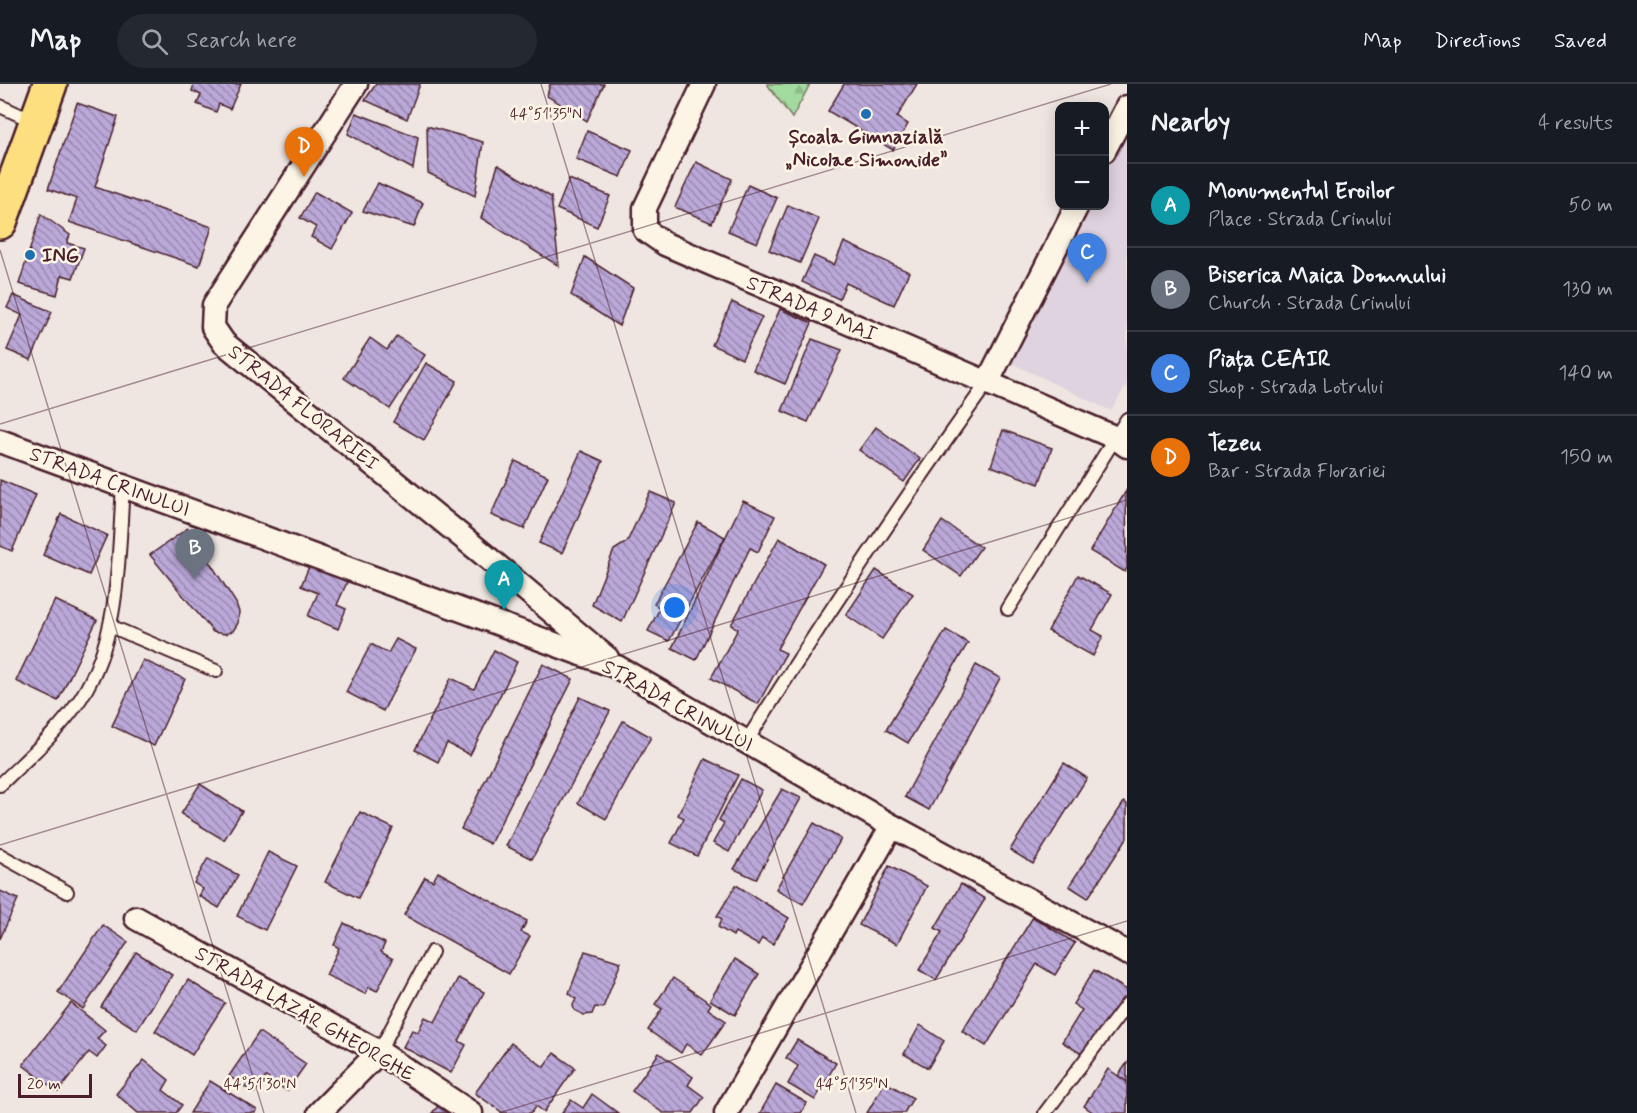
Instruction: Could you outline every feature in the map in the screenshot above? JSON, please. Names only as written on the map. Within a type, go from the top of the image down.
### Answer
[{"type":"main road","points":[[0,222],[50,84]]},
{"type":"street","name":"STRADA FLORARIEI","points":[[356,84],[214,305],[213,327],[224,343],[482,553],[617,667]]},
{"type":"street","name":"STRADA 9 MAI","points":[[704,84],[645,208],[645,230],[665,244],[987,382],[1123,434]]},
{"type":"street","points":[[1109,141],[1127,106]]},
{"type":"street","points":[[987,382],[1075,210]]},
{"type":"street","name":"STRADA CRINULUI","points":[[0,441],[617,667],[892,826],[1127,952]]},
{"type":"street","points":[[726,1113],[892,826]]},
{"type":"street","name":"STRADA LAZĂR GHEORGHE","points":[[136,918],[379,1052],[471,1113]]},
{"type":"street","points":[[319,1113],[379,1052]]},
{"type":"lane","points":[[0,106],[36,122]]},
{"type":"lane","points":[[746,742],[922,473],[987,382]]},
{"type":"lane","points":[[1008,609],[1123,434]]},
{"type":"lane","points":[[0,785],[58,728],[81,698],[96,666],[110,626],[116,590],[123,486]]},
{"type":"lane","points":[[110,626],[216,670]]},
{"type":"lane","points":[[0,855],[67,892]]},
{"type":"lane","points":[[379,1052],[432,952]]},
{"type":"lane","points":[[1045,1113],[1127,1004]]},
{"type":"shaded area","points":[[1127,131],[1127,384],[1111,411],[1005,360],[1085,210],[1109,210],[1109,165]]},
{"type":"green space","points":[[767,84],[810,84],[792,118]]},
{"type":"building","points":[[194,84],[241,84],[230,109],[219,104],[216,112],[197,104],[201,95],[192,91]]},
{"type":"building","points":[[376,84],[420,84],[407,119],[365,100]]},
{"type":"building","points":[[550,84],[604,84],[587,121],[547,96]]},
{"type":"building","name":"Școala Gimnazială „Nicolae Simonide”","points":[[844,84],[917,84],[897,117],[908,124],[893,150],[828,111]]},
{"type":"building","points":[[77,103],[118,117],[95,187],[212,227],[199,266],[69,222],[77,199],[48,189]]},
{"type":"building","points":[[356,113],[418,137],[413,169],[348,134]]},
{"type":"building","points":[[427,126],[483,142],[475,196],[428,173]]},
{"type":"building","points":[[587,131],[632,150],[621,177],[576,159]]},
{"type":"building","points":[[696,162],[732,179],[712,223],[675,207]]},
{"type":"building","points":[[498,165],[551,197],[559,266],[481,218]]},
{"type":"building","points":[[569,179],[610,196],[597,227],[557,209]]},
{"type":"building","points":[[378,183],[423,203],[414,227],[363,211]]},
{"type":"building","points":[[748,185],[777,198],[757,243],[728,231]]},
{"type":"building","points":[[315,192],[352,213],[332,249],[311,237],[316,227],[300,218]]},
{"type":"building","points":[[788,205],[819,219],[800,263],[769,250]]},
{"type":"building","points":[[41,214],[70,235],[67,243],[84,248],[73,278],[62,275],[57,295],[19,284]]},
{"type":"building","points":[[844,242],[909,272],[894,305],[846,283],[839,299],[802,282],[814,256],[834,265]]},
{"type":"building","points":[[585,257],[633,288],[619,326],[571,295]]},
{"type":"building","points":[[13,295],[52,312],[31,360],[7,350],[22,315],[7,308]]},
{"type":"building","points":[[732,302],[762,317],[742,359],[712,345]]},
{"type":"building","points":[[780,309],[812,323],[785,384],[753,370]]},
{"type":"building","points":[[397,336],[425,355],[390,409],[344,378],[370,338],[387,350]]},
{"type":"building","points":[[812,339],[842,350],[808,422],[782,411]]},
{"type":"building","points":[[426,363],[457,381],[424,440],[393,422]]},
{"type":"building","points":[[876,427],[920,459],[904,482],[859,450]]},
{"type":"building","points":[[1003,430],[1052,448],[1039,484],[991,466]]},
{"type":"building","points":[[581,451],[603,461],[562,553],[539,543]]},
{"type":"building","points":[[515,461],[548,476],[524,529],[491,515]]},
{"type":"building","points":[[0,480],[36,495],[12,551],[0,546]]},
{"type":"building","points":[[1126,491],[1127,568],[1125,572],[1090,551]]},
{"type":"building","points":[[650,492],[676,503],[622,622],[592,605],[614,550],[627,542]]},
{"type":"building","points":[[743,501],[775,516],[758,552],[750,548],[696,660],[672,648]]},
{"type":"building","points":[[61,514],[107,535],[89,575],[43,555]]},
{"type":"building","points":[[942,521],[981,547],[961,576],[923,550]]},
{"type":"building","points":[[698,522],[725,537],[669,641],[648,631],[660,608],[654,604]]},
{"type":"building","points":[[188,528],[236,603],[239,612],[238,623],[233,631],[225,634],[213,632],[150,555]]},
{"type":"building","points":[[779,538],[824,564],[777,649],[786,653],[758,704],[711,678],[738,629],[731,625]]},
{"type":"building","points":[[310,564],[348,580],[337,605],[346,609],[338,629],[308,616],[318,593],[301,586]]},
{"type":"building","points":[[876,570],[913,594],[882,639],[846,615]]},
{"type":"building","points":[[1078,575],[1112,594],[1092,630],[1103,636],[1093,656],[1048,631]]},
{"type":"building","points":[[55,600],[97,620],[58,701],[16,681]]},
{"type":"building","points":[[946,630],[968,643],[908,743],[886,730]]},
{"type":"building","points":[[396,639],[416,649],[383,711],[346,692],[371,644],[388,653]]},
{"type":"building","points":[[494,650],[517,662],[470,755],[447,743],[438,762],[415,750],[451,678],[474,689]]},
{"type":"building","points":[[143,660],[185,679],[154,746],[112,726]]},
{"type":"building","points":[[543,664],[573,679],[490,844],[461,829]]},
{"type":"building","points":[[976,665],[1000,678],[929,810],[905,797]]},
{"type":"building","points":[[580,697],[610,711],[532,859],[506,846]]},
{"type":"building","points":[[623,721],[651,737],[606,819],[578,803]]},
{"type":"building","points":[[705,759],[738,775],[697,856],[671,843],[684,818],[678,815]]},
{"type":"building","points":[[1064,763],[1087,778],[1033,864],[1010,850]]},
{"type":"building","points":[[741,779],[762,790],[729,852],[713,843],[724,823],[719,820]]},
{"type":"building","points":[[200,784],[242,811],[224,840],[181,814]]},
{"type":"building","points":[[782,789],[801,798],[756,879],[734,869]]},
{"type":"building","points":[[1124,802],[1127,804],[1127,838],[1088,898],[1069,886]]},
{"type":"building","points":[[360,812],[393,828],[358,898],[325,882]]},
{"type":"building","points":[[814,823],[841,839],[803,904],[776,889]]},
{"type":"building","points":[[268,852],[297,866],[265,930],[237,916]]},
{"type":"building","points":[[208,858],[238,875],[219,908],[199,896],[203,889],[194,883]]},
{"type":"building","points":[[889,866],[927,886],[897,944],[859,925]]},
{"type":"building","points":[[438,872],[527,921],[521,932],[530,936],[509,974],[404,915],[425,877],[433,881]]},
{"type":"building","points":[[961,884],[985,899],[936,980],[919,970],[942,932],[935,928]]},
{"type":"building","points":[[736,885],[789,918],[773,944],[762,938],[758,945],[735,932],[733,936],[718,927],[722,919],[717,916]]},
{"type":"building","points":[[0,891],[18,899],[0,939]]},
{"type":"building","points":[[1033,917],[1075,943],[1055,975],[1037,964],[986,1046],[962,1031]]},
{"type":"building","points":[[344,923],[385,943],[381,952],[393,959],[377,991],[369,987],[365,994],[326,975],[339,948],[334,945]]},
{"type":"building","points":[[103,925],[128,942],[83,1009],[58,992]]},
{"type":"building","points":[[585,951],[621,962],[603,1008],[595,1007],[592,1014],[584,1015],[574,1010],[573,1005],[576,999],[569,993]]},
{"type":"building","points":[[136,952],[172,975],[137,1030],[101,1007]]},
{"type":"building","points":[[735,959],[759,974],[735,1015],[710,1000]]},
{"type":"building","points":[[1094,970],[1127,990],[1127,1000],[1090,1059],[1062,1042],[1082,1010],[1073,1004]]},
{"type":"building","points":[[458,978],[484,992],[459,1041],[466,1045],[451,1073],[403,1047],[412,1030],[418,1032],[425,1017],[435,1022]]},
{"type":"building","points":[[673,978],[711,1004],[708,1009],[726,1021],[702,1055],[686,1044],[681,1053],[648,1030],[662,1009],[655,1004]]},
{"type":"building","points":[[188,980],[225,1003],[192,1055],[155,1031]]},
{"type":"building","points":[[71,1003],[105,1030],[97,1039],[106,1046],[97,1058],[89,1052],[58,1092],[23,1065]]},
{"type":"building","points":[[920,1025],[944,1041],[928,1068],[904,1054]]},
{"type":"building","points":[[259,1032],[306,1064],[287,1091],[266,1077],[254,1093],[229,1076]]},
{"type":"building","points":[[797,1040],[836,1063],[815,1100],[788,1084],[798,1066],[786,1058]]},
{"type":"building","points":[[511,1043],[544,1067],[554,1053],[575,1068],[544,1112],[536,1106],[531,1113],[503,1113],[475,1093]]},
{"type":"building","points":[[659,1053],[693,1077],[688,1085],[704,1097],[693,1113],[663,1113],[632,1091]]},
{"type":"building","points":[[144,1060],[169,1080],[163,1090],[182,1105],[176,1113],[138,1113],[116,1094]]},
{"type":"building","points":[[1127,1063],[1127,1082],[1118,1076]]},
{"type":"building","points":[[1108,1069],[1127,1082],[1127,1113],[1094,1113],[1084,1106]]},
{"type":"building","points":[[210,1081],[257,1110],[255,1113],[190,1113]]},
{"type":"building","points":[[885,1082],[913,1098],[904,1113],[867,1113]]},
{"type":"building","points":[[776,1085],[807,1103],[801,1113],[760,1113]]},
{"type":"building","points":[[592,1094],[618,1113],[562,1113],[571,1100],[583,1108]]},
{"type":"building","points":[[439,1105],[449,1113],[432,1113]]},
{"type":"place","name":"Școala Gimnazială „Nicolae Simonide”","points":[[866,114]]},
{"type":"place","name":"Tezeu","points":[[304,177]]},
{"type":"place","name":"ING","points":[[30,255]]},
{"type":"place","name":"Piața CEAIR","points":[[1087,283]]},
{"type":"place","name":"Biserica Maica Domnului","points":[[195,579]]},
{"type":"place","name":"Monumentul Eroilor","points":[[504,610]]}]
